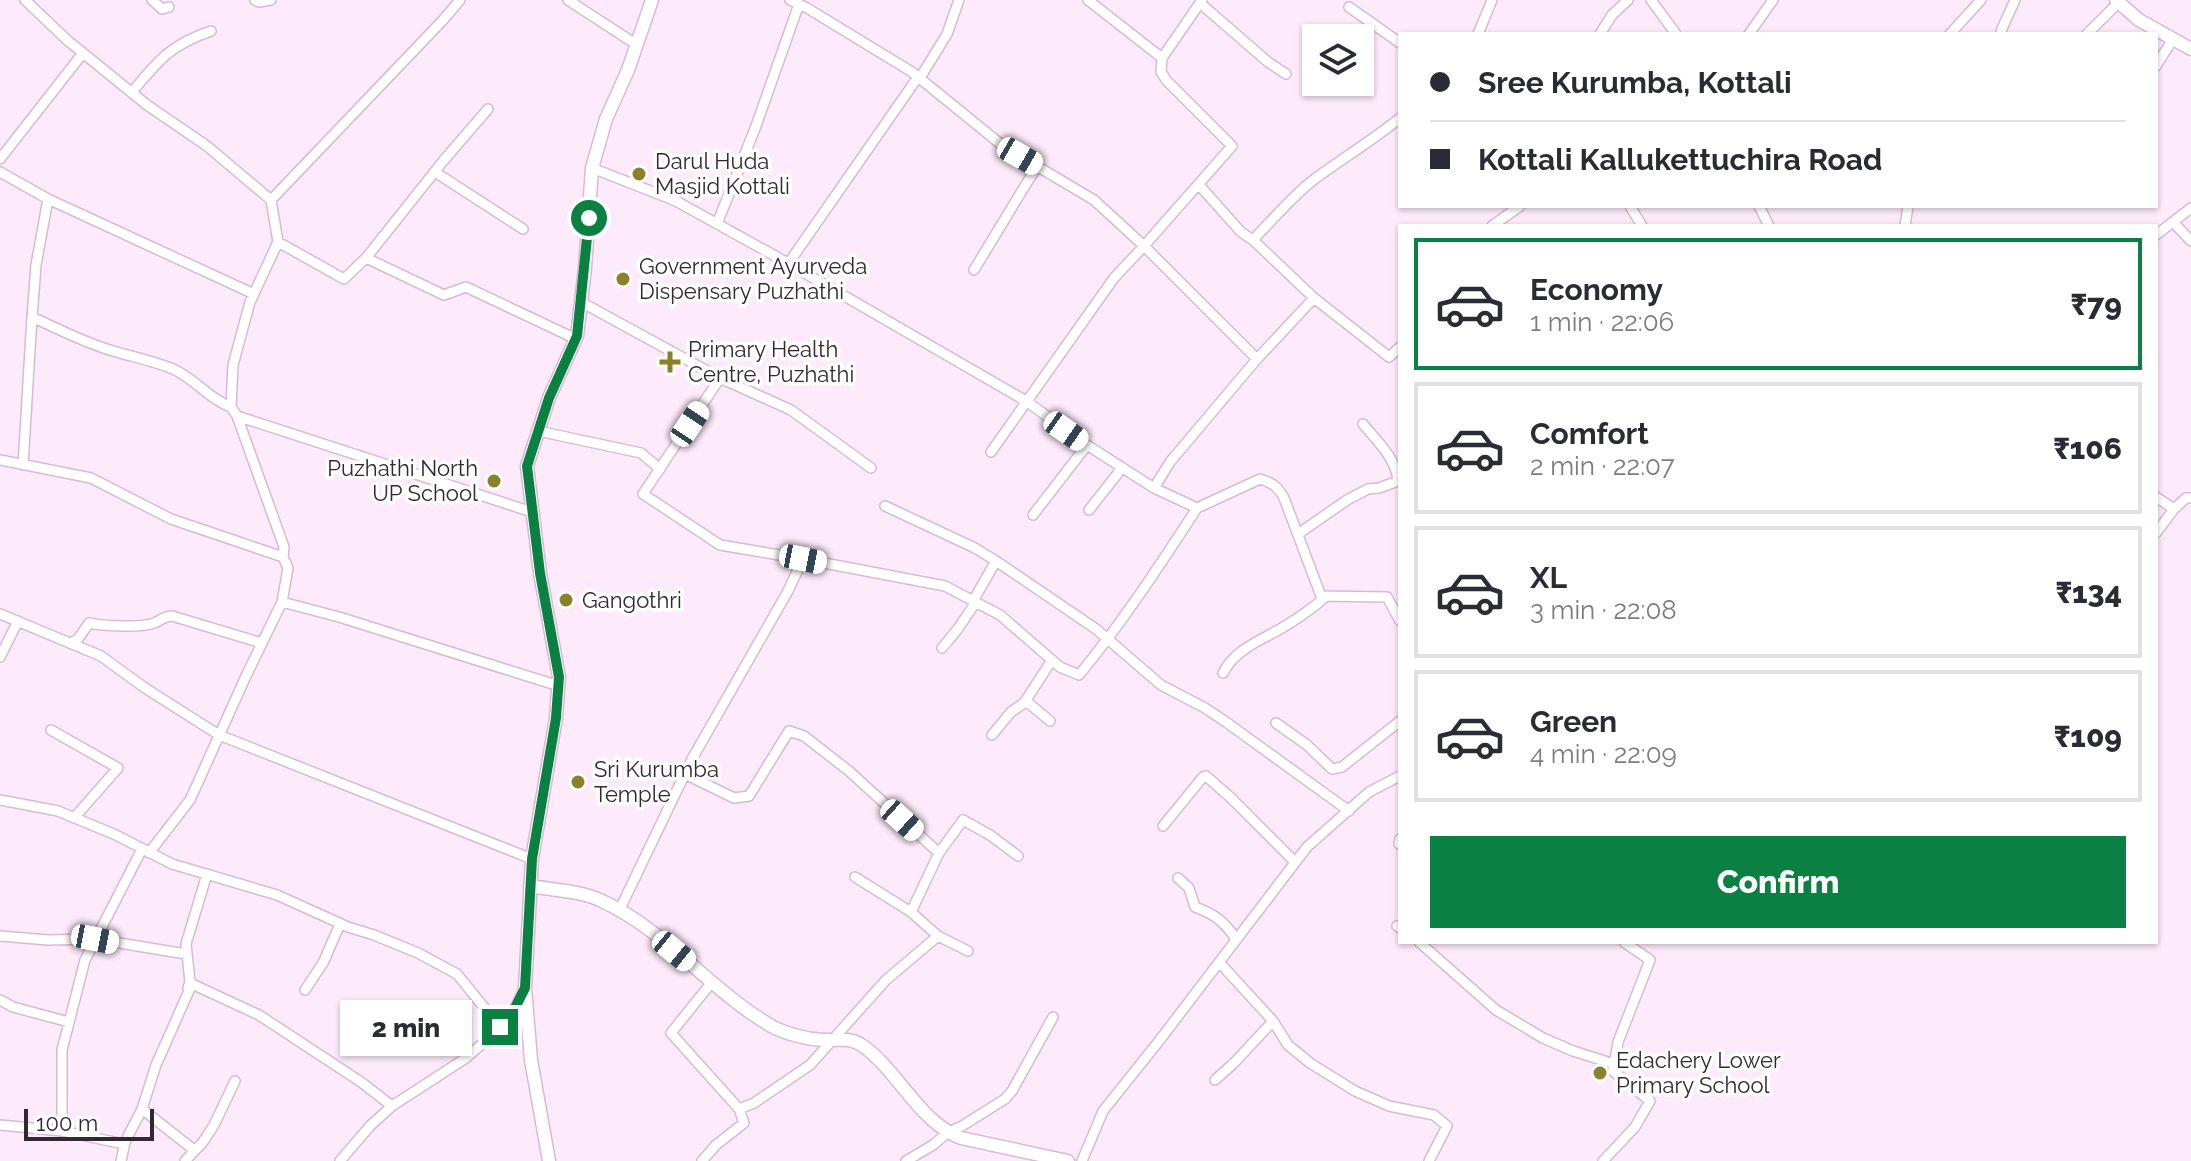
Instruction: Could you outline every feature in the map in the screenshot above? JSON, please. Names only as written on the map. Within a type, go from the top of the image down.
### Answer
[{"type":"main road","points":[[546,1159],[531,1060],[525,988],[532,859],[556,718],[559,677],[540,573],[527,466],[549,398],[576,339],[592,168],[606,119],[628,70],[652,0]]},
{"type":"main road","points":[[2118,1],[2139,20],[2191,49]]},
{"type":"main road","points":[[530,886],[602,901],[636,920],[731,998],[776,1028],[800,1037],[846,1038],[860,1044],[882,1062],[947,1133],[1068,1161]]},
{"type":"street","points":[[25,0],[83,53],[207,146],[271,200],[278,242],[254,294],[233,365],[234,411],[284,547],[283,557],[288,568],[282,602],[190,800],[146,851],[85,960],[62,1050],[62,1131]]},
{"type":"street","points":[[152,0],[162,9],[169,7]]},
{"type":"street","points":[[255,0],[271,0]]},
{"type":"street","points":[[271,200],[460,0]]},
{"type":"street","points":[[568,0],[637,45]]},
{"type":"street","points":[[788,264],[947,34],[959,0]]},
{"type":"street","points":[[1088,0],[1162,58]]},
{"type":"street","points":[[1479,32],[1492,0]]},
{"type":"street","points":[[1601,32],[1612,15],[1628,0]]},
{"type":"street","points":[[1651,0],[1675,32]]},
{"type":"street","points":[[1750,32],[1773,0]]},
{"type":"street","points":[[1952,32],[1981,0]]},
{"type":"street","points":[[2001,32],[2015,0]]},
{"type":"street","points":[[991,452],[1114,278],[1232,146],[1161,72],[1162,58],[1201,1],[1268,62],[1286,74]]},
{"type":"street","points":[[2089,32],[2118,1]]},
{"type":"street","points":[[717,224],[801,3],[919,77],[1003,146],[1094,200],[1257,359]]},
{"type":"street","points":[[1349,7],[1398,42]]},
{"type":"street","points":[[132,92],[161,57],[188,39],[211,31]]},
{"type":"street","points":[[2158,63],[2173,39]]},
{"type":"street","points":[[0,159],[83,53]]},
{"type":"street","points":[[278,242],[344,279],[366,258],[488,109]]},
{"type":"street","points":[[1253,240],[1309,183],[1398,120]]},
{"type":"street","points":[[974,270],[1037,166]]},
{"type":"street","points":[[592,168],[676,201],[717,224],[1026,401],[1122,468],[1154,488],[1197,508]]},
{"type":"street","points":[[0,172],[48,199],[254,294]]},
{"type":"street","points":[[435,172],[523,229]]},
{"type":"street","points":[[1199,185],[1241,232],[1314,298],[1389,357],[1398,349]]},
{"type":"street","points":[[23,465],[36,265],[48,199]]},
{"type":"street","points":[[1495,224],[1517,208]]},
{"type":"street","points":[[2158,233],[2191,208]]},
{"type":"street","points":[[2173,222],[2191,241]]},
{"type":"street","points":[[366,258],[444,295],[466,287],[576,339]]},
{"type":"street","points":[[1154,488],[1170,462],[1257,359],[1314,298]]},
{"type":"street","points":[[581,302],[720,378],[791,410],[871,468]]},
{"type":"street","points":[[32,317],[112,351],[150,360],[178,371],[234,411],[532,512]]},
{"type":"street","points":[[720,378],[643,494],[720,545],[945,586],[1000,615],[1060,667],[1079,675],[1146,585],[1197,508],[1260,479],[1277,487],[1321,596],[1387,597],[1398,617]]},
{"type":"street","points":[[1298,534],[1347,500],[1368,489],[1398,481],[1390,456],[1363,424]]},
{"type":"street","points":[[538,431],[641,453],[660,469]]},
{"type":"street","points":[[1033,515],[1087,445]]},
{"type":"street","points":[[0,460],[91,478],[171,519],[283,557]]},
{"type":"street","points":[[1089,510],[1122,468]]},
{"type":"street","points":[[2158,498],[2174,509]]},
{"type":"street","points":[[2158,530],[2174,509],[2186,498],[2191,498]]},
{"type":"street","points":[[885,506],[996,561],[1096,629],[1161,685],[1226,722],[1349,811]]},
{"type":"street","points":[[619,911],[685,774],[803,559]]},
{"type":"street","points":[[942,648],[975,602],[996,561]]},
{"type":"street","points":[[1223,673],[1251,644],[1275,632],[1326,596]]},
{"type":"street","points":[[282,602],[559,686]]},
{"type":"street","points":[[0,614],[101,656],[219,735],[532,859]]},
{"type":"street","points":[[70,643],[78,639],[89,623],[153,624],[172,616],[262,643]]},
{"type":"street","points":[[0,657],[18,621]]},
{"type":"street","points":[[992,735],[1011,712],[1026,701],[1052,660]]},
{"type":"street","points":[[1026,701],[1050,721]]},
{"type":"street","points":[[1276,723],[1307,745],[1332,769],[1342,767],[1398,723]]},
{"type":"street","points":[[51,730],[118,768],[74,818]]},
{"type":"street","points":[[685,774],[734,798],[749,796],[789,731],[804,736],[849,771],[939,853]]},
{"type":"street","points":[[1163,826],[1206,776],[1295,862]]},
{"type":"street","points":[[1082,1161],[1103,1111],[1307,847],[1369,792],[1398,777]]},
{"type":"street","points":[[0,800],[58,811],[116,835],[172,864],[277,895],[340,924],[418,953],[457,974],[500,1027]]},
{"type":"street","points":[[911,912],[939,853],[963,820],[1018,856]]},
{"type":"street","points":[[185,1001],[190,982],[186,944],[207,874]]},
{"type":"street","points":[[855,877],[911,912],[938,936],[968,951]]},
{"type":"street","points":[[1178,878],[1189,888],[1195,907],[1214,914],[1226,924],[1236,939]]},
{"type":"street","points":[[305,990],[323,963],[340,924]]},
{"type":"street","points":[[0,936],[48,940],[95,939],[186,954]]},
{"type":"street","points":[[739,1109],[754,1103],[810,1065],[886,980],[938,936]]},
{"type":"street","points":[[1421,944],[1496,1010],[1553,1042],[1614,1064]]},
{"type":"street","points":[[1603,1161],[1635,1127],[1650,1101],[1613,1071],[1623,1028],[1650,960],[1627,944]]},
{"type":"street","points":[[1219,962],[1273,1021],[1288,1045],[1310,1063],[1355,1091],[1389,1106],[1434,1115],[1447,1126],[1429,1161]]},
{"type":"street","points":[[702,1161],[716,1145],[744,1123],[739,1109],[671,1033],[712,982]]},
{"type":"street","points":[[121,1161],[125,1142],[142,1109],[156,1065],[192,984],[259,1015],[392,1106]]},
{"type":"street","points":[[340,1161],[392,1106],[466,1058],[509,1020],[525,988]]},
{"type":"street","points":[[0,1000],[13,1007],[69,1022]]},
{"type":"street","points":[[906,1161],[1005,1099],[1053,1017]]},
{"type":"street","points":[[1215,1080],[1273,1021]]},
{"type":"street","points":[[185,1161],[214,1125],[235,1081]]},
{"type":"street","points":[[142,1109],[194,1150]]},
{"type":"street","points":[[0,1125],[62,1131],[125,1142]]},
{"type":"place","name":"Darul Huda Masjid Kottali","points":[[639,174]]},
{"type":"place","name":"Government Ayurveda Dispensary Puzhathi","points":[[623,279]]},
{"type":"place","name":"Primary Health Centre, Puzhathi","points":[[670,362]]},
{"type":"place","name":"Puzhathi North UP School","points":[[494,481]]},
{"type":"place","name":"Gangothri","points":[[566,600]]},
{"type":"place","name":"Sri Kurumba Temple","points":[[578,782]]},
{"type":"place","name":"Edachery Lower Primary School","points":[[1600,1073]]},
{"type":"route","points":[[500,1027],[509,1020],[525,988],[532,859],[556,718],[559,677],[540,573],[527,466],[549,398],[577,336],[589,218]]}]
